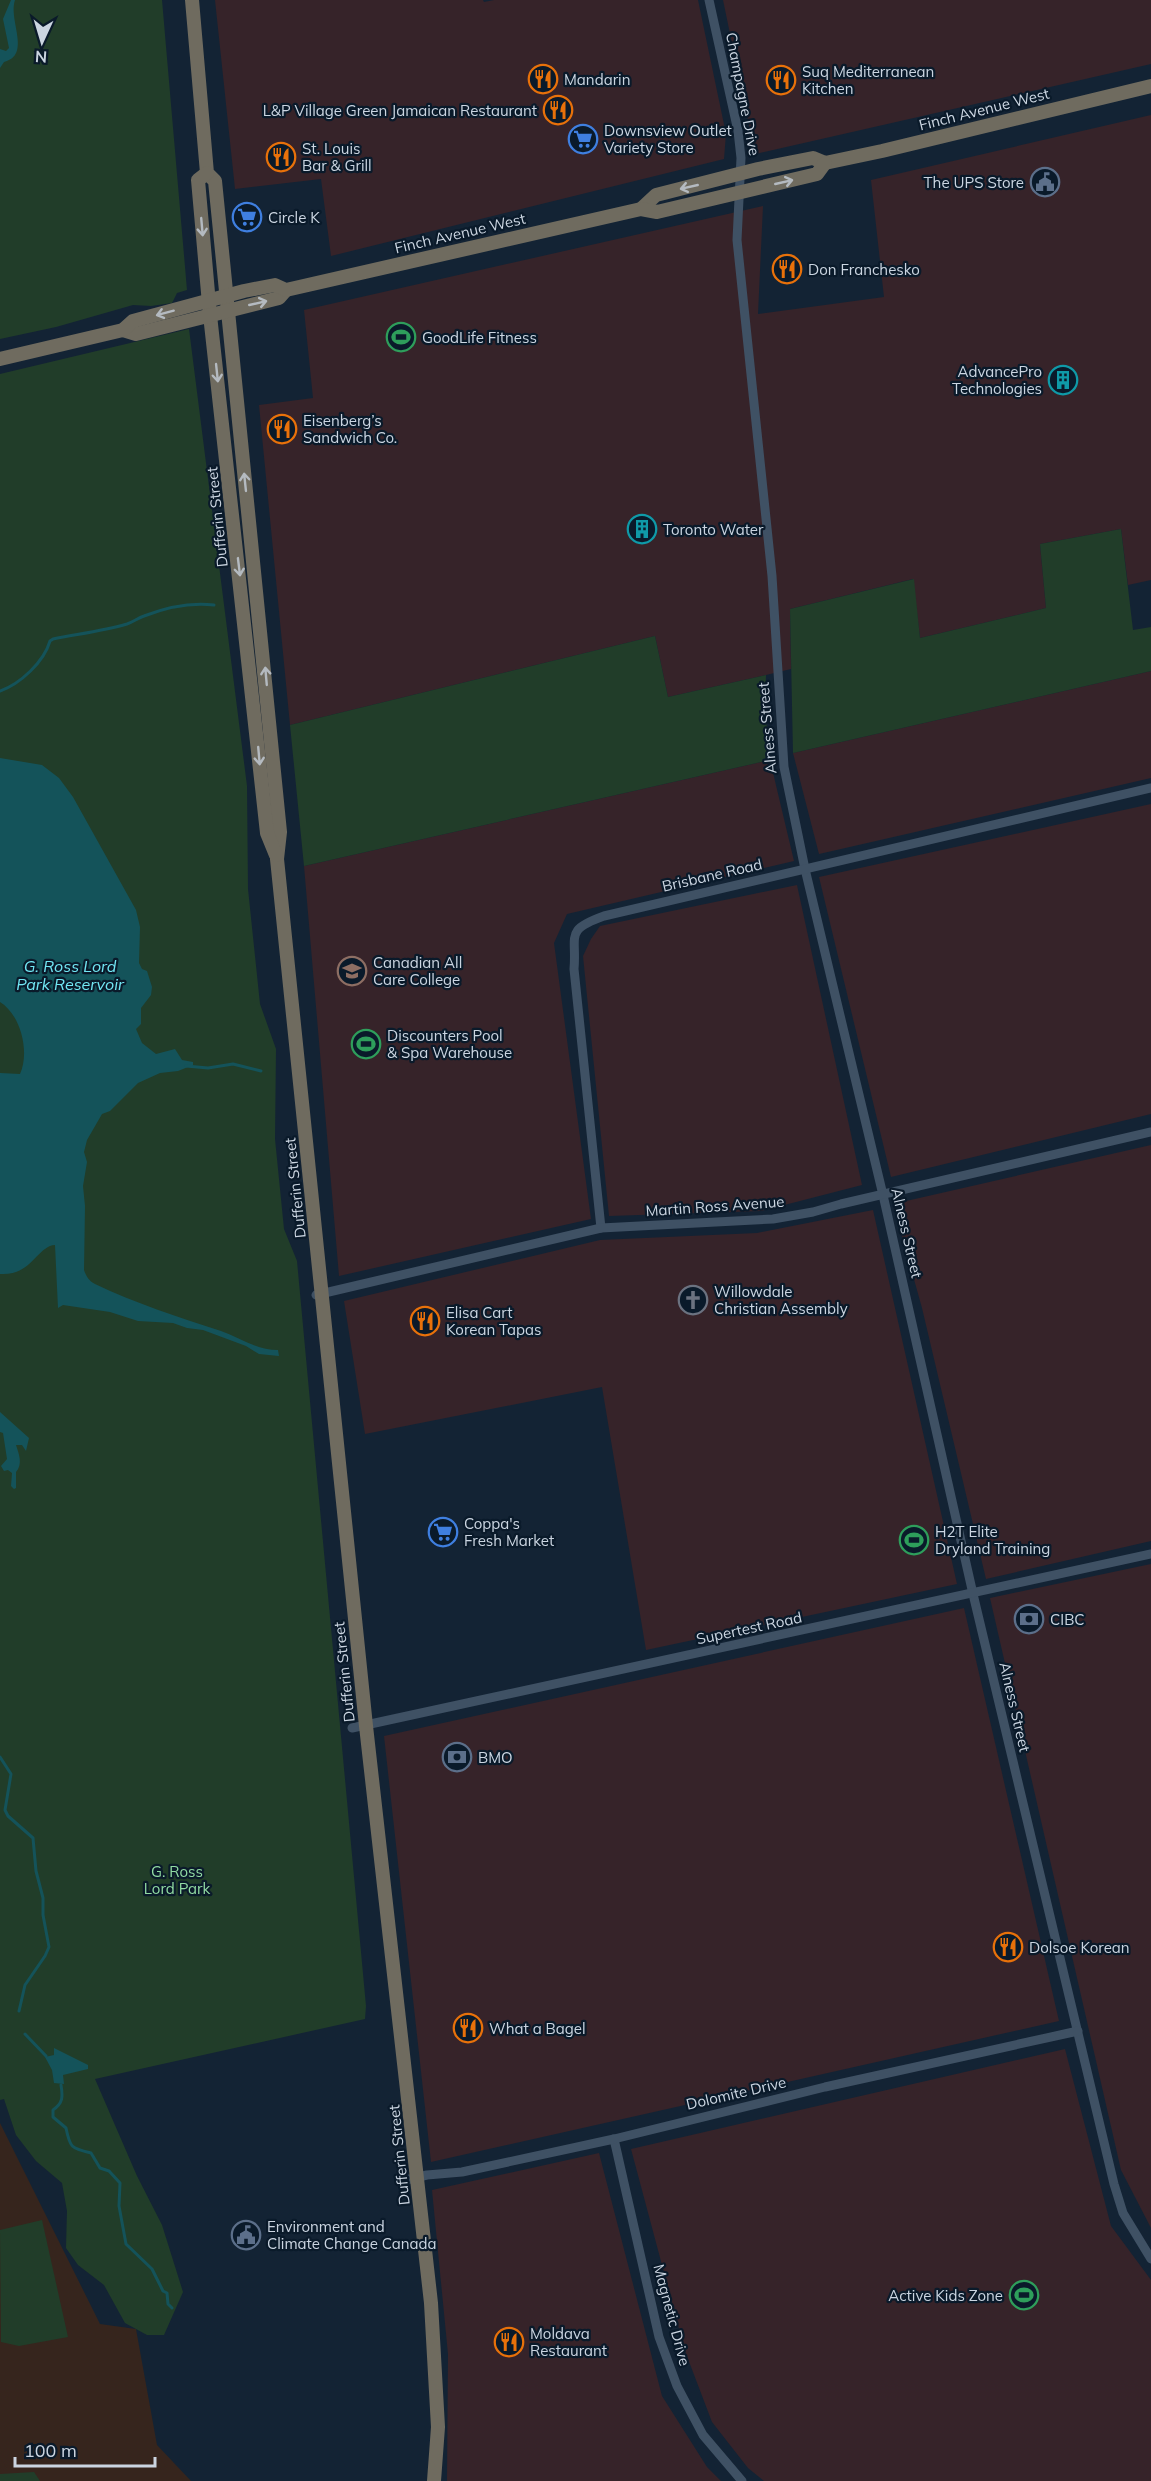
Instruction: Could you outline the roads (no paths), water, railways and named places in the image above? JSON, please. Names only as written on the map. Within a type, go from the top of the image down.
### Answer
[{"type":"main road","name":"Dufferin Street","points":[[192,0],[207,173],[215,181],[225,296],[265,667],[280,832],[277,860],[359,1727],[418,2177],[431,2303],[438,2427],[434,2481]]},
{"type":"main road","name":"Finch Avenue West","points":[[0,359],[123,330],[133,321],[225,296],[274,285],[286,290],[641,208],[657,195],[741,174],[813,158],[825,163],[882,151],[1151,86]]},
{"type":"main road","name":"Finch Avenue West","points":[[641,208],[657,212],[738,194],[817,174],[825,163]]},
{"type":"main road","name":"Dufferin Street","points":[[207,173],[198,180],[210,315],[267,833],[277,860]]},
{"type":"main road","name":"Finch Avenue West","points":[[123,330],[136,334],[279,298],[286,290]]},
{"type":"street","name":"Champagne Drive","points":[[709,0],[738,131],[741,174],[738,194]]},
{"type":"street","name":"Alness Street","points":[[738,194],[737,240],[772,576],[784,767],[805,869],[883,1195],[973,1594],[1114,2184],[1123,2213],[1151,2259]]},
{"type":"street","name":"Brisbane Road","points":[[601,1228],[574,969],[572,941],[576,930],[591,920],[604,916],[1151,788]]},
{"type":"street","name":"Martin Ross Avenue","points":[[319,1294],[601,1228],[773,1219],[813,1212],[1151,1132]]},
{"type":"street","name":"Supertest Road","points":[[359,1727],[1151,1554]]},
{"type":"street","name":"Dolomite Drive","points":[[402,2181],[462,2172],[614,2139],[825,2087],[1077,2031]]},
{"type":"street","name":"Magnetic Drive","points":[[614,2139],[659,2337],[677,2386],[703,2435],[742,2481]]},
{"type":"water","points":[[11,0],[15,0],[17,52],[0,68],[0,49],[6,51],[9,48],[3,19]]},
{"type":"water","name":"G. Ross Lord Park Reservoir","points":[[0,758],[42,765],[59,778],[73,797],[136,910],[140,927],[139,963],[142,969],[147,971],[152,987],[151,995],[141,1008],[141,1024],[136,1029],[142,1043],[156,1054],[175,1049],[182,1060],[193,1062],[193,1065],[178,1071],[160,1073],[138,1083],[110,1111],[102,1114],[87,1140],[84,1152],[87,1162],[83,1186],[84,1270],[89,1280],[110,1291],[256,1346],[278,1350],[279,1356],[259,1354],[246,1346],[203,1330],[173,1323],[138,1321],[110,1312],[63,1305],[58,1308],[55,1245],[43,1250],[20,1270],[0,1274],[0,1073],[20,1074],[24,1045],[13,1016],[0,1002]]},
{"type":"water","points":[[0,1412],[29,1438],[26,1451],[22,1445],[16,1445],[20,1462],[14,1489],[11,1486],[12,1473],[8,1470],[4,1471],[1,1466],[7,1459],[3,1433],[0,1432]]},
{"type":"water","points":[[54,2048],[88,2065],[88,2069],[63,2075],[64,2084],[54,2083],[52,2070],[45,2057],[54,2055]]},
{"type":"waterway","points":[[0,691],[23,678],[37,664],[53,639],[100,631],[170,608],[196,604],[214,605]]},
{"type":"waterway","points":[[186,1066],[208,1068],[233,1064],[261,1071]]},
{"type":"waterway","points":[[0,1757],[11,1774],[5,1810],[8,1816],[33,1838],[36,1871],[43,1898],[43,1915],[49,1947],[25,1985],[19,2011]]},
{"type":"waterway","points":[[25,2034],[46,2056]]},
{"type":"waterway","points":[[61,2085],[61,2099],[59,2105],[53,2110],[53,2117],[66,2128],[72,2146],[91,2153],[100,2168],[109,2171],[120,2183],[119,2206],[126,2244],[152,2269],[163,2291],[167,2293],[168,2304],[172,2308]]},
{"type":"place","name":"Mandarin","points":[[543,79]]},
{"type":"place","name":"Suq Mediterranean Kitchen","points":[[781,80]]},
{"type":"place","name":"L&P Village Green Jamaican Restaurant","points":[[558,110]]},
{"type":"place","name":"Downsview Outlet Variety Store","points":[[583,139]]},
{"type":"place","name":"St. Louis Bar & Grill","points":[[281,157]]},
{"type":"place","name":"The UPS Store","points":[[1045,182]]},
{"type":"place","name":"Circle K","points":[[247,217]]},
{"type":"place","name":"Don Franchesko","points":[[787,269]]},
{"type":"place","name":"GoodLife Fitness","points":[[401,337]]},
{"type":"place","name":"AdvancePro Technologies","points":[[1063,380]]},
{"type":"place","name":"Eisenberg’s Sandwich Co.","points":[[282,429]]},
{"type":"place","name":"Toronto Water","points":[[642,529]]},
{"type":"place","name":"Canadian All Care College","points":[[352,971]]},
{"type":"place","name":"Discounters Pool & Spa Warehouse","points":[[366,1044]]},
{"type":"place","name":"Willowdale Christian Assembly","points":[[693,1300]]},
{"type":"place","name":"Elisa Cart Korean Tapas","points":[[425,1321]]},
{"type":"place","name":"Coppa's Fresh Market","points":[[443,1532]]},
{"type":"place","name":"H2T Elite Dryland Training","points":[[914,1540]]},
{"type":"place","name":"CIBC","points":[[1029,1619]]},
{"type":"place","name":"BMO","points":[[457,1757]]},
{"type":"place","name":"Dolsoe Korean","points":[[1008,1947]]},
{"type":"place","name":"What a Bagel","points":[[468,2028]]},
{"type":"place","name":"Environment and Climate Change Canada","points":[[246,2235]]},
{"type":"place","name":"Active Kids Zone","points":[[1024,2295]]},
{"type":"place","name":"Moldava Restaurant","points":[[509,2342]]},
{"type":"park label","name":"G. Ross Lord Park","points":[[177,1880]]}]
